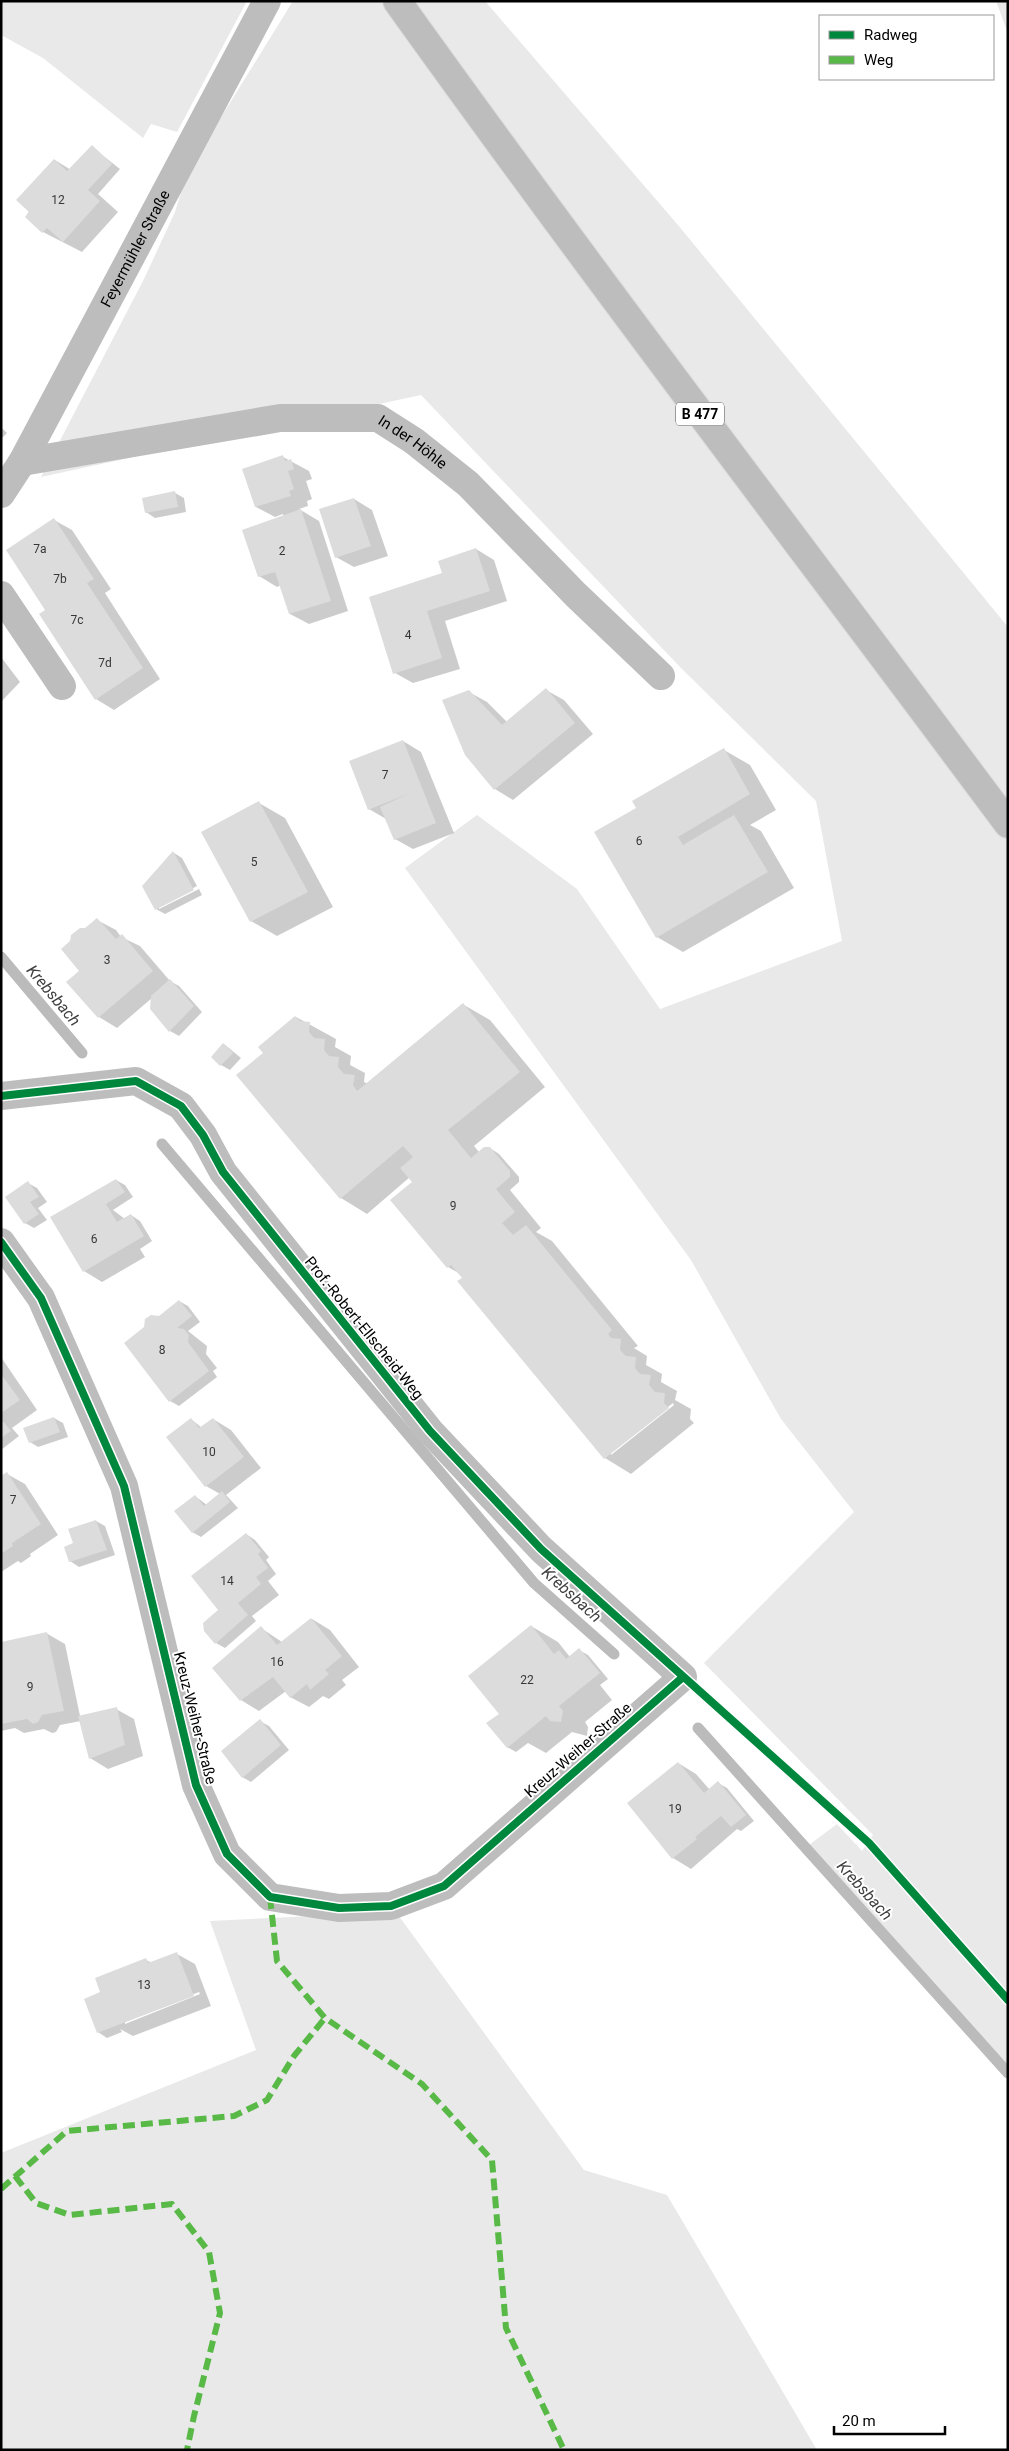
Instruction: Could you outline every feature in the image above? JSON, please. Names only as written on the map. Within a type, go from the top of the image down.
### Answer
[{"type":"street","name":"Feyermühler Straße","points":[[1,494],[22,462],[267,1]]},
{"type":"street","name":"B 477","points":[[397,1],[634,327],[1008,824]]},
{"type":"street","name":"In der Höhle","points":[[22,462],[280,418],[378,418],[414,441],[468,484],[576,595],[661,676]]},
{"type":"street","points":[[1,594],[62,686]]},
{"type":"street","name":"Prof.-Robert-Ellscheid-Weg","points":[[1,1096],[136,1081],[181,1106],[203,1135],[222,1172],[430,1431],[541,1549],[683,1677]]},
{"type":"street","name":"Kreuz-Weiher-Straße","points":[[1,1242],[41,1298],[124,1486],[196,1785],[227,1854],[270,1897],[339,1908],[391,1906],[444,1886],[683,1677]]},
{"type":"shaded area","points":[[1,1],[247,1],[177,132],[151,124],[143,138],[43,58],[1,35]]},
{"type":"shaded area","points":[[293,1],[485,1],[678,225],[1008,627],[1008,2076],[801,1851],[837,1824],[862,1851],[873,1835],[704,1663],[854,1512],[781,1419],[691,1260],[405,868],[477,815],[577,889],[660,1009],[842,941],[816,801],[680,667],[421,395],[41,477],[144,279],[175,212],[187,172]]},
{"type":"shaded area","points":[[996,1],[1008,1],[1008,34]]},
{"type":"shaded area","points":[[396,1912],[584,2170],[667,2195],[817,2450],[1,2450],[1,2153],[256,2050],[210,1921]]},
{"type":"building","points":[[92,145],[112,164],[88,190],[100,201],[63,242],[47,228],[42,233],[25,217],[29,212],[16,200],[54,159],[67,171]]},
{"type":"building","points":[[283,455],[285,461],[291,459],[294,469],[288,471],[294,489],[289,491],[291,496],[255,507],[242,469]]},
{"type":"building","points":[[175,491],[178,507],[145,513],[142,498]]},
{"type":"building","points":[[354,498],[371,546],[335,558],[319,509]]},
{"type":"building","points":[[301,509],[331,601],[289,614],[275,572],[258,577],[242,530]]},
{"type":"building","points":[[54,518],[94,579],[87,583],[143,668],[95,700],[39,614],[45,610],[6,550]]},
{"type":"building","points":[[476,548],[490,591],[427,611],[442,658],[393,674],[369,597],[442,573],[438,561]]},
{"type":"building","points":[[546,688],[575,723],[494,790],[465,755],[442,700],[469,690],[502,725]]},
{"type":"building","points":[[403,740],[436,823],[394,840],[380,807],[410,793],[368,810],[349,761]]},
{"type":"building","points":[[724,748],[750,794],[678,837],[683,845],[734,815],[768,872],[656,938],[594,832],[636,808],[632,801]]},
{"type":"building","points":[[259,801],[308,892],[250,922],[201,832]]},
{"type":"building","points":[[173,851],[194,890],[155,910],[142,886]]},
{"type":"building","points":[[97,918],[116,939],[122,934],[153,971],[98,1018],[66,982],[79,971],[61,949],[70,941],[71,935],[80,928],[85,928]]},
{"type":"building","points":[[170,979],[194,1006],[169,1032],[150,1009],[151,996]]},
{"type":"building","points":[[463,1003],[520,1072],[448,1130],[471,1158],[484,1147],[490,1147],[510,1171],[510,1177],[496,1189],[515,1212],[502,1223],[513,1235],[526,1225],[612,1330],[608,1334],[611,1338],[621,1339],[620,1350],[626,1356],[636,1357],[635,1368],[640,1374],[651,1375],[649,1385],[655,1392],[665,1393],[664,1403],[669,1408],[604,1459],[457,1281],[462,1278],[451,1265],[447,1268],[390,1200],[412,1182],[400,1168],[413,1157],[403,1146],[340,1199],[236,1075],[263,1053],[258,1047],[295,1016],[300,1021],[310,1022],[309,1032],[314,1038],[325,1039],[324,1050],[329,1056],[339,1057],[338,1067],[344,1074],[355,1075],[353,1085],[357,1091]]},
{"type":"building","points":[[223,1043],[233,1053],[220,1066],[211,1057]]},
{"type":"building","points":[[116,1179],[125,1192],[106,1204],[117,1222],[131,1214],[144,1236],[83,1272],[50,1217]]},
{"type":"building","points":[[28,1181],[39,1197],[30,1202],[39,1214],[24,1224],[5,1197]]},
{"type":"building","points":[[179,1300],[192,1316],[177,1328],[184,1329],[189,1335],[188,1342],[209,1371],[169,1402],[124,1343],[144,1327],[145,1319],[151,1315],[159,1316]]},
{"type":"building","points":[[1,1374],[20,1400],[1,1413]]},
{"type":"building","points":[[54,1417],[60,1432],[29,1443],[23,1428]]},
{"type":"building","points":[[191,1418],[199,1428],[213,1418],[244,1457],[205,1487],[166,1437]]},
{"type":"building","points":[[1,1419],[11,1431],[1,1438]]},
{"type":"building","points":[[7,1472],[41,1524],[12,1543],[13,1546],[2,1553],[1,1476]]},
{"type":"building","points":[[222,1491],[230,1502],[192,1533],[174,1511],[195,1495],[204,1506]]},
{"type":"building","points":[[96,1520],[107,1550],[69,1562],[64,1547],[73,1543],[68,1529]]},
{"type":"building","points":[[246,1533],[261,1551],[258,1554],[268,1568],[256,1577],[261,1584],[238,1603],[248,1615],[215,1644],[204,1631],[203,1623],[218,1610],[191,1576]]},
{"type":"building","points":[[311,1618],[342,1656],[325,1670],[329,1674],[310,1690],[307,1684],[290,1698],[273,1677],[240,1701],[212,1668],[261,1626],[277,1645]]},
{"type":"building","points":[[531,1625],[554,1654],[559,1650],[566,1659],[579,1648],[600,1673],[559,1706],[563,1711],[561,1722],[550,1721],[546,1716],[507,1748],[486,1723],[499,1714],[468,1676]]},
{"type":"building","points":[[47,1632],[64,1711],[42,1715],[38,1722],[33,1724],[27,1719],[1,1724],[1,1642]]},
{"type":"building","points":[[117,1707],[125,1745],[89,1759],[78,1716]]},
{"type":"building","points":[[260,1719],[281,1745],[242,1778],[221,1751]]},
{"type":"building","points":[[678,1762],[704,1793],[718,1781],[746,1815],[731,1827],[721,1816],[672,1859],[627,1803]]},
{"type":"building","points":[[177,1952],[194,1996],[97,2033],[84,1999],[100,1992],[95,1978],[146,1958],[148,1963]]},
{"type":"waterway","name":"Krebsbach","points":[[1,957],[82,1053]]},
{"type":"waterway","name":"Krebsbach","points":[[162,1144],[534,1583],[614,1654]]},
{"type":"waterway","name":"Krebsbach","points":[[698,1728],[1008,2073]]},
{"type":"marked path","points":[[270,1897],[277,1961],[325,2018],[422,2084],[492,2160],[506,2328],[564,2450]]},
{"type":"marked path","points":[[1,2189],[67,2131],[234,2116],[267,2100],[294,2056],[325,2018]]},
{"type":"marked path","points":[[15,2176],[36,2203],[70,2215],[172,2204],[209,2252],[220,2313],[187,2450]]},
{"type":"cycle path","points":[[1,1096],[136,1081],[181,1106],[203,1135],[223,1172],[430,1431],[541,1549],[869,1843],[1008,2000]]},
{"type":"cycle path","points":[[1,1242],[41,1298],[124,1486],[196,1785],[227,1854],[270,1897],[339,1908],[391,1906],[444,1886],[683,1677]]}]
